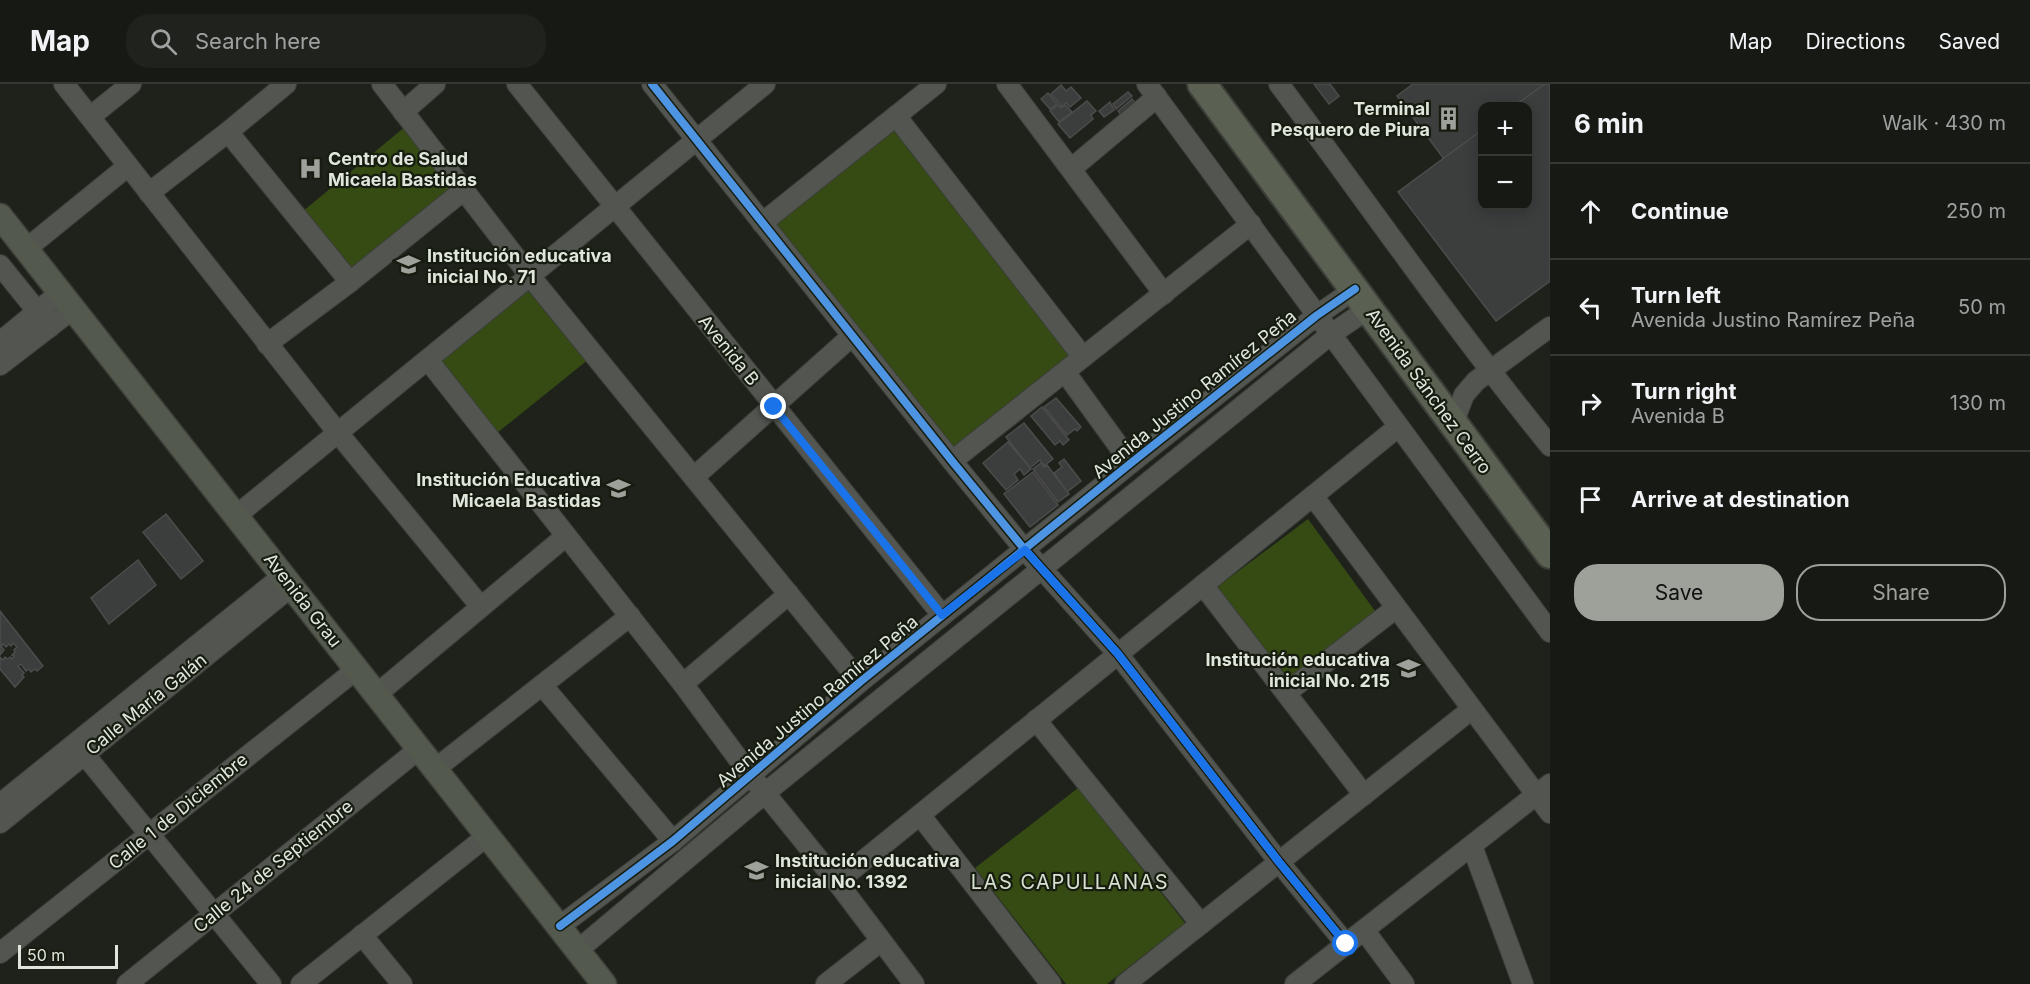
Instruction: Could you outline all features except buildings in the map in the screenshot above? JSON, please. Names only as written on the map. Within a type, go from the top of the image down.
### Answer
[{"type":"highway","name":"Avenida Sánchez Cerro","points":[[1202,84],[1550,554]]},
{"type":"main road","name":"Avenida Grau","points":[[0,216],[604,984]]},
{"type":"street","points":[[64,84],[267,344],[481,607]]},
{"type":"street","points":[[90,117],[131,84]]},
{"type":"street","points":[[149,193],[286,84]]},
{"type":"street","points":[[382,84],[530,276],[860,682]]},
{"type":"street","points":[[403,112],[435,84]]},
{"type":"street","name":"Avenida B","points":[[517,84],[942,615]]},
{"type":"street","points":[[652,84],[952,461],[1025,550],[1118,654],[1279,862],[1346,944]]},
{"type":"street","points":[[237,515],[765,84]]},
{"type":"street","points":[[762,223],[936,84]]},
{"type":"street","points":[[1007,84],[1164,294]]},
{"type":"street","points":[[1279,84],[1385,230],[1550,446]]},
{"type":"street","points":[[1071,170],[1152,91],[1550,632]]},
{"type":"street","points":[[896,116],[1083,357]]},
{"type":"street","points":[[228,132],[350,282]]},
{"type":"street","points":[[26,249],[128,166]]},
{"type":"street","points":[[267,344],[350,282],[464,190]]},
{"type":"street","points":[[952,461],[1251,224]]},
{"type":"street","points":[[0,265],[43,319]]},
{"type":"street","name":"Avenida Justino Ramírez Peña","points":[[560,926],[673,842],[942,615],[1317,316],[1362,299]]},
{"type":"street","name":"Avenida Justino Ramírez Peña","points":[[578,950],[765,793],[1330,335],[1362,299]]},
{"type":"street","points":[[0,342],[43,319],[68,300]]},
{"type":"street","points":[[0,365],[43,319]]},
{"type":"street","points":[[1453,424],[1464,395],[1476,381],[1550,327]]},
{"type":"street","points":[[694,477],[852,336]]},
{"type":"street","points":[[428,360],[683,684],[751,776],[837,882],[914,984]]},
{"type":"street","points":[[1065,372],[1131,463]]},
{"type":"street","points":[[837,882],[1398,426]]},
{"type":"street","points":[[1312,496],[1472,709],[1543,790],[1550,813]]},
{"type":"street","points":[[377,694],[566,536]]},
{"type":"street","name":"Calle María Galán","points":[[0,823],[80,749],[288,580]]},
{"type":"street","points":[[1203,585],[1364,795]]},
{"type":"street","points":[[683,684],[789,594]]},
{"type":"street","points":[[1286,693],[1396,608]]},
{"type":"street","points":[[435,769],[630,616]]},
{"type":"street","name":"Calle 1 de Diciembre","points":[[0,953],[357,669]]},
{"type":"street","points":[[542,685],[673,842]]},
{"type":"street","points":[[1125,984],[1472,709]]},
{"type":"street","points":[[1036,720],[1201,924]]},
{"type":"street","points":[[80,749],[271,984]]},
{"type":"street","name":"Calle María Galán","points":[[0,804],[80,749]]},
{"type":"street","name":"Calle 24 de Septiembre","points":[[127,984],[419,749]]},
{"type":"street","points":[[1295,984],[1543,790]]},
{"type":"street","points":[[920,815],[1051,984]]},
{"type":"street","points":[[301,984],[487,836]]},
{"type":"street","points":[[1472,846],[1523,984]]},
{"type":"street","points":[[1364,930],[1404,984]]},
{"type":"street","points":[[362,935],[402,984]]},
{"type":"street","points":[[826,984],[881,941]]},
{"type":"green space","points":[[406,126],[454,188],[352,272],[302,212]]},
{"type":"green space","points":[[894,128],[1075,356],[954,451],[773,223]]},
{"type":"green space","points":[[529,285],[589,359],[497,433],[437,359]]},
{"type":"green space","points":[[1308,519],[1378,615],[1287,688],[1213,590]]},
{"type":"green space","points":[[1078,788],[1185,923],[1107,984],[1066,984],[975,868]]},
{"type":"cycle path","points":[[652,84],[952,461],[1025,550],[1118,654],[1279,862],[1346,944]]},
{"type":"cycle path","points":[[560,926],[673,841],[860,682],[1316,316],[1355,289]]},
{"type":"place","name":"Terminal Pesquero de Piura","points":[[1448,118]]},
{"type":"place","name":"Centro de Salud Micaela Bastidas","points":[[310,168]]},
{"type":"place","name":"Institución educativa inicial No. 71","points":[[409,265]]},
{"type":"place","name":"Institución Educativa Micaela Bastidas","points":[[619,489]]},
{"type":"place","name":"Institución educativa inicial No. 215","points":[[1408,669]]},
{"type":"place","name":"Institución educativa inicial No. 1392","points":[[757,870]]},
{"type":"district","name":"LAS CAPULLANAS","points":[[1070,882]]},
{"type":"route","points":[[774,407],[942,615],[1025,550],[1118,654],[1279,862],[1346,944]]}]
